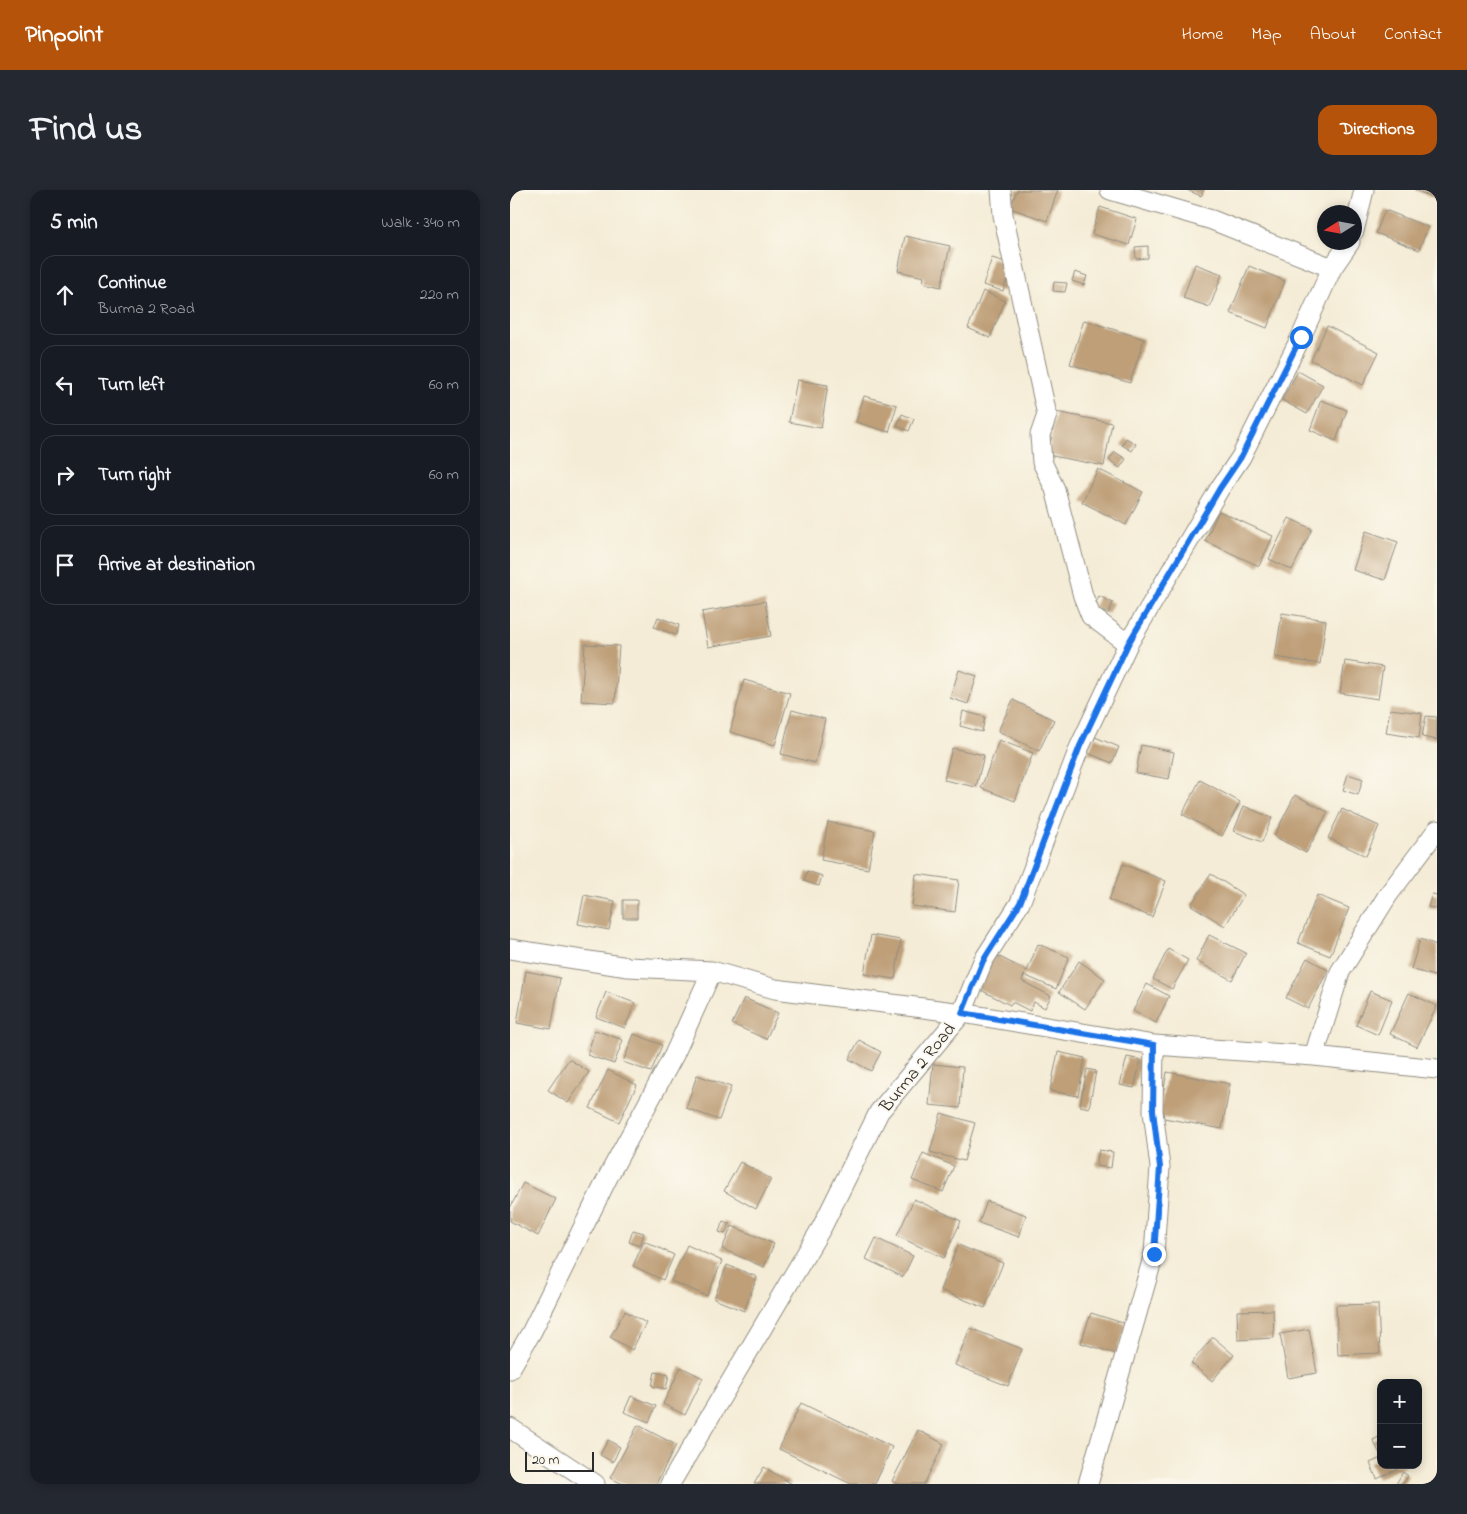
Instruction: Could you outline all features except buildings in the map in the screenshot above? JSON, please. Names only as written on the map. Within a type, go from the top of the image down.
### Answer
[{"type":"street","points":[[1001,190],[1003,215],[1047,415],[1040,436],[1042,462],[1054,489],[1083,596],[1091,616],[1128,644]]},
{"type":"street","points":[[1110,190],[1212,220],[1332,268]]},
{"type":"street","points":[[1360,205],[1364,190]]},
{"type":"street","name":"Burma 2 Road","points":[[670,1484],[822,1228],[879,1112],[962,1013],[983,961],[1020,903],[1080,746],[1128,644],[1220,488],[1241,457],[1301,337],[1332,268],[1344,250]]},
{"type":"street","points":[[1314,1056],[1340,972],[1388,895],[1437,830]]},
{"type":"street","points":[[510,949],[628,967],[712,971],[775,989],[962,1013],[1154,1045],[1314,1056],[1437,1069]]},
{"type":"street","points":[[510,1369],[532,1331],[611,1171],[674,1055],[712,971]]},
{"type":"street","points":[[1088,1484],[1154,1254],[1160,1167],[1153,1111],[1154,1045]]},
{"type":"street","points":[[510,1428],[595,1484]]},
{"type":"route","points":[[1154,1254],[1160,1167],[1153,1111],[1154,1045],[962,1013],[983,961],[1020,903],[1047,826],[1080,746],[1128,644],[1220,488],[1241,457],[1301,337]]}]
